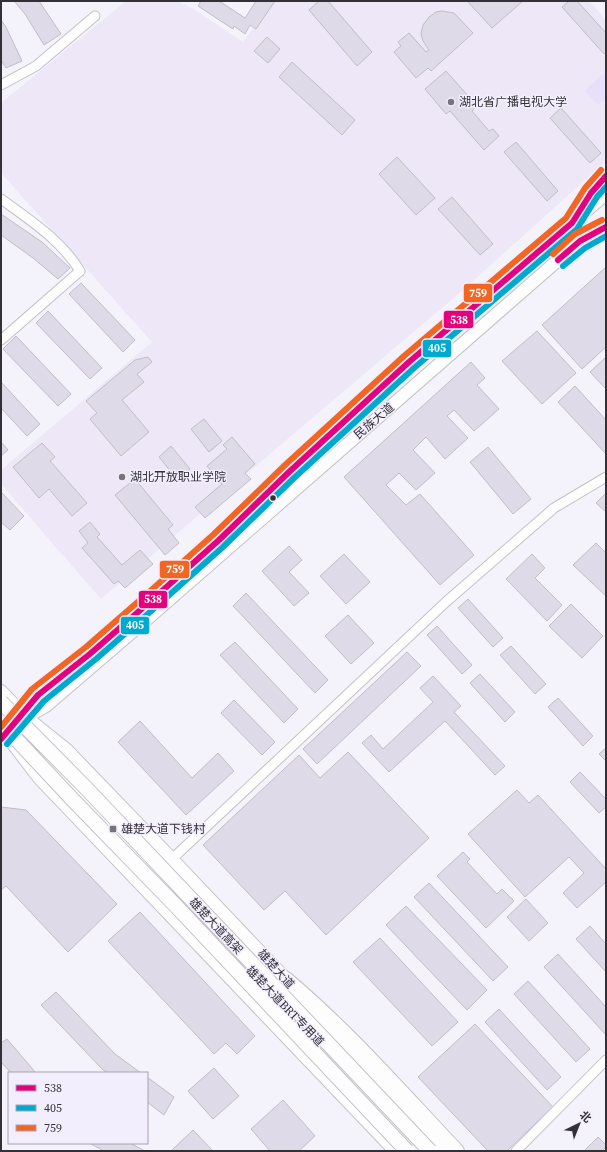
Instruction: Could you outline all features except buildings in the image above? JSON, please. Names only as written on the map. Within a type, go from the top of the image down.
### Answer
[{"type":"highway","name":"雄楚大道高架","points":[[1,702],[91,794],[430,1151]]},
{"type":"highway","name":"雄楚大道高架","points":[[4,730],[176,906],[407,1151]]},
{"type":"highway","points":[[286,979],[313,1001],[457,1151]]},
{"type":"main road","name":"民族大道","points":[[24,715],[38,695],[91,653],[219,540],[289,472],[409,362],[572,223],[587,197],[606,176]]},
{"type":"main road","points":[[572,223],[606,194]]},
{"type":"main road","points":[[580,241],[606,217]]},
{"type":"main road","name":"民族大道","points":[[4,730],[24,715],[46,706],[140,626],[580,241],[606,227]]},
{"type":"main road","name":"雄楚大道","points":[[1,691],[24,715],[66,750],[172,859],[286,979],[307,1007],[443,1151]]},
{"type":"main road","points":[[4,730],[45,783],[395,1151]]},
{"type":"street","points":[[1,85],[36,66],[95,16]]},
{"type":"street","points":[[1,198],[48,234],[72,259],[80,271],[1,340]]},
{"type":"street","points":[[172,859],[448,601],[554,508],[606,477]]},
{"type":"street","name":"雄楚大道BRT专用道","points":[[1,711],[4,730],[423,1151]]},
{"type":"street","points":[[516,1151],[606,1060]]},
{"type":"shaded area","points":[[126,1],[176,1],[192,8],[243,42],[273,1],[589,1],[606,20],[606,161],[463,290],[101,599],[1,484],[1,470],[152,342],[1,173],[1,103]]},
{"type":"shaded area","points":[[606,71],[606,98],[598,105],[585,91]]},
{"type":"transit line","name":"759","points":[[1,727],[32,689],[86,647],[148,593],[214,534],[284,466],[404,356],[566,218],[585,188],[601,170]]},
{"type":"transit line","name":"538","points":[[1,739],[38,695],[91,653],[153,599],[219,540],[289,472],[409,362],[572,223],[591,193],[606,176]]},
{"type":"transit line","name":"405","points":[[7,744],[44,701],[96,659],[224,546],[294,478],[414,368],[577,229],[597,197],[606,187]]},
{"type":"transit line","name":"759","points":[[553,254],[575,234],[602,220]]},
{"type":"transit line","name":"538","points":[[558,260],[580,241],[606,227]]},
{"type":"transit line","name":"405","points":[[563,266],[585,248],[606,236]]},
{"type":"place","name":"湖北省广播电视大学","points":[[451,102]]},
{"type":"place","name":"湖北开放职业学院","points":[[122,477]]},
{"type":"place","name":"雄楚大道下钱村","points":[[113,829]]}]
